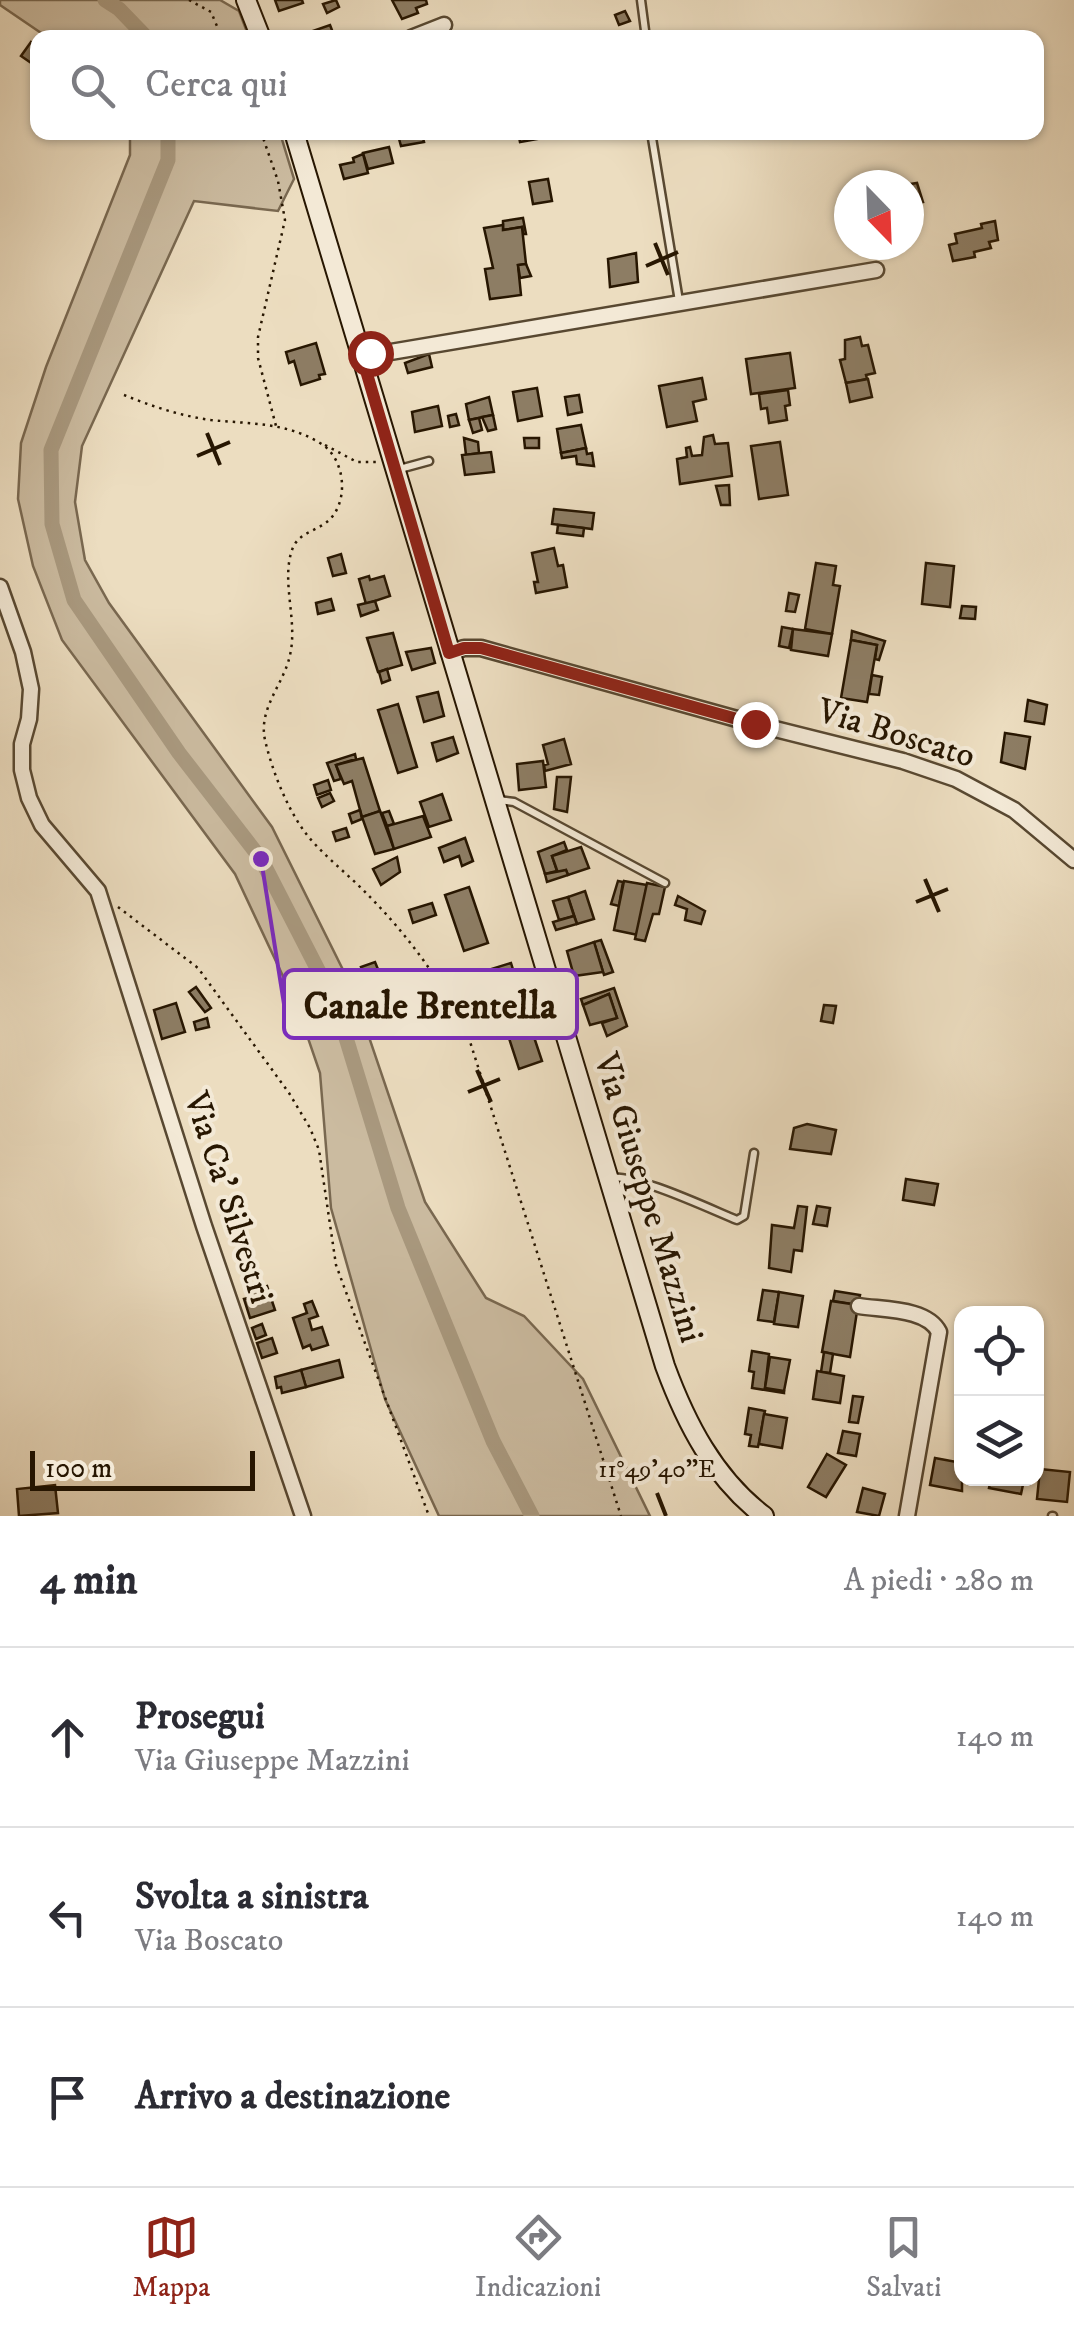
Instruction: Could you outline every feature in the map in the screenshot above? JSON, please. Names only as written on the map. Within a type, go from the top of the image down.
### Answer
[{"type":"main road","points":[[246,0],[258,30]]},
{"type":"main road","name":"Via Giuseppe Mazzini","points":[[296,140],[665,1366],[687,1420],[721,1474],[764,1516]]},
{"type":"street","points":[[431,30],[444,25]]},
{"type":"street","points":[[362,357],[876,270]]},
{"type":"street","points":[[0,586],[23,652],[31,690],[22,744],[28,798],[42,825],[101,896]]},
{"type":"street","name":"Via Boscato","points":[[449,653],[481,648],[903,761],[956,779],[1014,810],[1074,860]]},
{"type":"street","name":"Via Ca' Silvestri","points":[[101,896],[204,1226],[304,1516]]},
{"type":"street","points":[[859,1306],[924,1317],[935,1323],[940,1332],[907,1516]]},
{"type":"lane","points":[[641,0],[645,30]]},
{"type":"lane","points":[[653,140],[679,302]]},
{"type":"lane","points":[[393,464],[429,461]]},
{"type":"lane","points":[[493,802],[514,802],[665,884]]},
{"type":"lane","points":[[608,1179],[618,1176],[638,1181],[737,1220],[744,1216],[754,1153]]},
{"type":"path","points":[[189,0],[211,12],[219,30]]},
{"type":"path","points":[[264,140],[278,181],[285,220],[258,337],[263,378],[276,426]]},
{"type":"path","points":[[124,395],[160,409],[209,420],[276,426],[369,464],[393,464]]},
{"type":"path","points":[[323,444],[340,469],[342,494],[331,519],[301,537],[290,553],[290,656],[266,714],[266,742],[282,788],[304,832],[381,910],[450,999],[466,1028],[621,1516]]},
{"type":"path","points":[[101,896],[109,898],[152,936],[198,968],[290,1093],[310,1128],[319,1150],[336,1265],[429,1516]]},
{"type":"shaded area","points":[[0,0],[220,0],[239,11],[246,30],[37,30],[0,5]]},
{"type":"shaded area","points":[[130,140],[282,140],[294,179],[278,211],[194,201],[82,446],[75,502],[85,560],[109,603],[272,827],[353,990],[425,1202],[486,1298],[524,1316],[583,1379],[650,1516],[439,1516],[385,1399],[331,1208],[320,1073],[297,1006],[235,874],[62,640],[33,566],[18,499],[21,443],[46,367],[130,155]]},
{"type":"building","points":[[275,0],[302,0],[303,3],[279,11]]},
{"type":"building","points":[[336,0],[339,7],[327,13],[323,4]]},
{"type":"building","points":[[392,0],[426,0],[427,4],[416,8],[418,13],[402,19]]},
{"type":"building","points":[[625,11],[630,21],[619,25],[615,15]]},
{"type":"building","points":[[30,43],[30,62],[21,56]]},
{"type":"building","points":[[399,140],[424,142],[401,146]]},
{"type":"building","points":[[389,147],[393,163],[368,169],[363,153]]},
{"type":"building","points":[[363,154],[368,173],[344,179],[340,165],[354,162],[353,158]]},
{"type":"building","points":[[548,179],[552,201],[533,204],[529,182]]},
{"type":"building","points":[[523,218],[526,234],[522,227],[503,230],[503,221]]},
{"type":"building","points":[[995,221],[998,240],[989,242],[991,248],[974,252],[975,257],[953,261],[949,245],[957,243],[955,234]]},
{"type":"building","points":[[503,225],[503,230],[522,227],[526,264],[518,265],[521,295],[490,299],[485,269],[493,268],[484,228]]},
{"type":"building","points":[[636,253],[638,282],[610,287],[608,259]]},
{"type":"building","points":[[526,264],[531,276],[520,278],[518,265]]},
{"type":"building","points":[[860,337],[862,346],[868,345],[875,373],[866,375],[867,379],[846,383],[840,360],[845,359],[845,340]]},
{"type":"building","points":[[316,343],[325,374],[301,385],[294,361],[289,363],[286,352]]},
{"type":"building","points":[[790,353],[795,388],[751,394],[746,359]]},
{"type":"building","points":[[429,354],[432,367],[408,373],[405,363]]},
{"type":"building","points":[[702,378],[706,399],[693,402],[697,421],[667,427],[659,386]]},
{"type":"building","points":[[868,379],[872,397],[850,402],[846,383]]},
{"type":"building","points":[[537,388],[542,416],[518,421],[513,392]]},
{"type":"building","points":[[788,390],[787,420],[769,423],[759,394]]},
{"type":"building","points":[[579,395],[582,412],[568,415],[565,397]]},
{"type":"building","points":[[489,397],[493,415],[469,420],[466,404]]},
{"type":"building","points":[[438,406],[442,426],[415,432],[412,412]]},
{"type":"building","points":[[456,414],[459,425],[450,427],[448,416]]},
{"type":"building","points":[[493,415],[496,429],[488,431],[482,417]]},
{"type":"building","points":[[479,418],[482,430],[473,433],[469,420]]},
{"type":"building","points":[[581,425],[586,448],[561,453],[557,429]]},
{"type":"building","points":[[713,435],[715,444],[728,443],[732,476],[680,484],[677,459],[687,457],[686,448],[690,447],[692,456],[702,455],[704,437]]},
{"type":"building","points":[[464,438],[478,442],[479,453],[466,455]]},
{"type":"building","points":[[524,438],[539,438],[539,448],[525,448]]},
{"type":"building","points":[[780,442],[788,495],[759,499],[751,446]]},
{"type":"building","points":[[586,448],[587,454],[592,453],[594,466],[577,464],[576,456],[562,458],[561,453]]},
{"type":"building","points":[[491,452],[494,472],[465,475],[462,455]]},
{"type":"building","points":[[729,485],[730,505],[721,505],[716,486]]},
{"type":"building","points":[[554,509],[594,513],[592,529],[552,524]]},
{"type":"building","points":[[558,525],[584,528],[583,536],[557,533]]},
{"type":"building","points":[[554,548],[558,566],[563,565],[567,587],[536,593],[534,582],[538,582],[532,553]]},
{"type":"building","points":[[341,554],[346,573],[333,576],[328,558]]},
{"type":"building","points":[[816,563],[836,566],[833,585],[840,586],[832,634],[805,629]]},
{"type":"building","points":[[926,563],[954,566],[950,607],[922,604]]},
{"type":"building","points":[[369,576],[370,580],[384,576],[390,596],[366,604],[359,579]]},
{"type":"building","points":[[789,593],[799,595],[795,612],[786,611]]},
{"type":"building","points":[[331,599],[334,610],[318,614],[316,603]]},
{"type":"building","points":[[375,601],[378,610],[361,616],[358,605]]},
{"type":"building","points":[[962,606],[976,607],[975,619],[960,618]]},
{"type":"building","points":[[782,627],[793,629],[789,648],[779,646]]},
{"type":"building","points":[[793,629],[832,634],[828,656],[791,650]]},
{"type":"building","points":[[852,631],[885,641],[879,660],[875,659],[877,645],[851,640]]},
{"type":"building","points":[[393,633],[402,665],[378,672],[367,638]]},
{"type":"building","points":[[851,640],[877,645],[867,702],[841,698]]},
{"type":"building","points":[[431,648],[435,663],[412,670],[406,652]]},
{"type":"building","points":[[387,669],[390,680],[382,683],[379,672]]},
{"type":"building","points":[[872,675],[882,677],[879,695],[869,694]]},
{"type":"building","points":[[438,692],[444,716],[424,722],[417,697]]},
{"type":"building","points":[[1028,700],[1047,705],[1044,724],[1025,721]]},
{"type":"building","points":[[398,704],[417,767],[398,773],[378,710]]},
{"type":"building","points":[[1005,733],[1030,737],[1025,769],[1001,762]]},
{"type":"building","points":[[453,737],[458,753],[437,761],[432,743]]},
{"type":"building","points":[[564,739],[571,764],[545,771],[544,765],[548,764],[543,745]]},
{"type":"building","points":[[355,754],[356,759],[336,765],[341,779],[334,781],[327,763]]},
{"type":"building","points":[[363,758],[380,811],[362,817],[352,781],[344,784],[336,765]]},
{"type":"building","points":[[543,761],[546,787],[519,790],[517,764]]},
{"type":"building","points":[[557,777],[571,777],[567,812],[554,809]]},
{"type":"building","points":[[328,780],[331,790],[317,795],[314,785]]},
{"type":"building","points":[[330,793],[334,801],[322,807],[318,798]]},
{"type":"building","points":[[442,794],[451,820],[429,827],[420,802]]},
{"type":"building","points":[[360,810],[362,819],[352,823],[349,814]]},
{"type":"building","points":[[380,811],[394,849],[375,854],[362,817]]},
{"type":"building","points":[[389,811],[394,824],[387,826],[382,813]]},
{"type":"building","points":[[423,816],[431,837],[394,849],[387,826]]},
{"type":"building","points":[[346,828],[349,837],[336,841],[333,832]]},
{"type":"building","points":[[465,838],[473,861],[462,866],[459,856],[444,862],[439,848]]},
{"type":"building","points":[[564,842],[567,850],[552,856],[557,871],[545,874],[538,852]]},
{"type":"building","points":[[581,847],[589,868],[568,875],[566,870],[558,873],[552,856]]},
{"type":"building","points":[[397,857],[400,872],[381,885],[373,869]]},
{"type":"building","points":[[566,870],[568,875],[547,882],[545,874]]},
{"type":"building","points":[[618,881],[623,882],[619,906],[611,904]]},
{"type":"building","points":[[624,881],[647,885],[638,935],[614,930]]},
{"type":"building","points":[[647,883],[665,887],[659,914],[653,914],[645,941],[635,939]]},
{"type":"building","points":[[469,887],[488,943],[464,951],[445,895]]},
{"type":"building","points":[[585,891],[594,919],[577,924],[568,897]]},
{"type":"building","points":[[678,896],[705,911],[701,924],[685,920],[687,909],[675,905]]},
{"type":"building","points":[[568,897],[574,916],[559,920],[553,901]]},
{"type":"building","points":[[432,903],[436,915],[413,923],[409,910]]},
{"type":"building","points":[[574,916],[577,924],[556,930],[553,922]]},
{"type":"building","points":[[601,940],[613,972],[604,975],[594,942]]},
{"type":"building","points":[[594,942],[603,972],[574,976],[567,951]]},
{"type":"building","points":[[375,962],[390,999],[377,1006],[361,967]]},
{"type":"building","points":[[511,963],[523,1002],[500,1010],[488,970]]},
{"type":"building","points":[[196,987],[211,1008],[205,1012],[189,992]]},
{"type":"building","points":[[614,988],[627,1026],[607,1036],[602,1023],[617,1018],[609,994],[583,1005],[581,999]]},
{"type":"building","points":[[609,994],[617,1018],[590,1025],[583,1005]]},
{"type":"building","points":[[176,1003],[185,1032],[162,1039],[154,1010]]},
{"type":"building","points":[[824,1005],[836,1006],[833,1023],[821,1021]]},
{"type":"building","points":[[207,1018],[209,1027],[196,1030],[194,1022]]},
{"type":"building","points":[[529,1022],[542,1061],[519,1069],[506,1029]]},
{"type":"building","points":[[807,1124],[836,1130],[831,1154],[790,1149],[794,1128]]},
{"type":"building","points":[[906,1179],[938,1184],[934,1205],[903,1200]]},
{"type":"building","points":[[798,1206],[807,1207],[802,1251],[794,1250],[791,1272],[769,1268],[772,1225],[794,1228]]},
{"type":"building","points":[[817,1206],[830,1208],[827,1226],[813,1224]]},
{"type":"building","points":[[267,1286],[275,1310],[250,1318],[244,1299],[253,1297],[251,1291]]},
{"type":"building","points":[[763,1290],[779,1292],[774,1322],[758,1320]]},
{"type":"building","points":[[835,1291],[860,1295],[858,1305],[833,1301]]},
{"type":"building","points":[[779,1292],[803,1296],[798,1327],[774,1324]]},
{"type":"building","points":[[312,1301],[318,1316],[309,1319],[312,1330],[322,1327],[328,1345],[312,1350],[310,1345],[303,1348],[293,1318],[307,1313],[304,1304]]},
{"type":"building","points":[[831,1301],[858,1305],[850,1357],[822,1352]]},
{"type":"building","points":[[262,1324],[266,1335],[256,1339],[252,1328]]},
{"type":"building","points":[[272,1338],[277,1353],[262,1358],[257,1343]]},
{"type":"building","points":[[752,1351],[769,1354],[765,1388],[784,1393],[752,1388]]},
{"type":"building","points":[[824,1352],[833,1354],[830,1373],[821,1372]]},
{"type":"building","points":[[770,1357],[790,1360],[784,1391],[765,1388]]},
{"type":"building","points":[[339,1360],[343,1377],[306,1387],[301,1370]]},
{"type":"building","points":[[301,1370],[306,1387],[282,1393],[281,1387],[277,1388],[275,1377]]},
{"type":"building","points":[[817,1371],[844,1376],[840,1403],[813,1399]]},
{"type":"building","points":[[853,1396],[863,1397],[858,1423],[849,1422]]},
{"type":"building","points":[[749,1408],[765,1411],[758,1447],[749,1446],[751,1435],[745,1434]]},
{"type":"building","points":[[764,1414],[787,1418],[782,1448],[759,1444]]},
{"type":"building","points":[[843,1431],[860,1434],[856,1456],[838,1453]]},
{"type":"building","points":[[827,1454],[846,1465],[826,1497],[808,1487]]},
{"type":"building","points":[[935,1458],[954,1462],[954,1486],[962,1486],[962,1491],[930,1485]]},
{"type":"building","points":[[1044,1469],[1070,1472],[1067,1502],[1037,1499],[1038,1486],[1044,1486]]},
{"type":"building","points":[[55,1485],[58,1513],[19,1516],[17,1489]]},
{"type":"building","points":[[989,1486],[1023,1486],[1021,1494]]},
{"type":"building","points":[[863,1488],[885,1494],[879,1516],[857,1512]]},
{"type":"waterway","points":[[105,0],[139,30]]},
{"type":"waterway","points":[[168,140],[168,160],[51,450],[52,524],[74,600],[179,753],[261,859],[336,1005],[398,1208],[493,1441],[532,1516]]},
{"type":"place","name":"Canale Brentella","points":[[261,859]]},
{"type":"route","points":[[370,353],[362,357],[449,653],[481,648],[755,724]]}]
